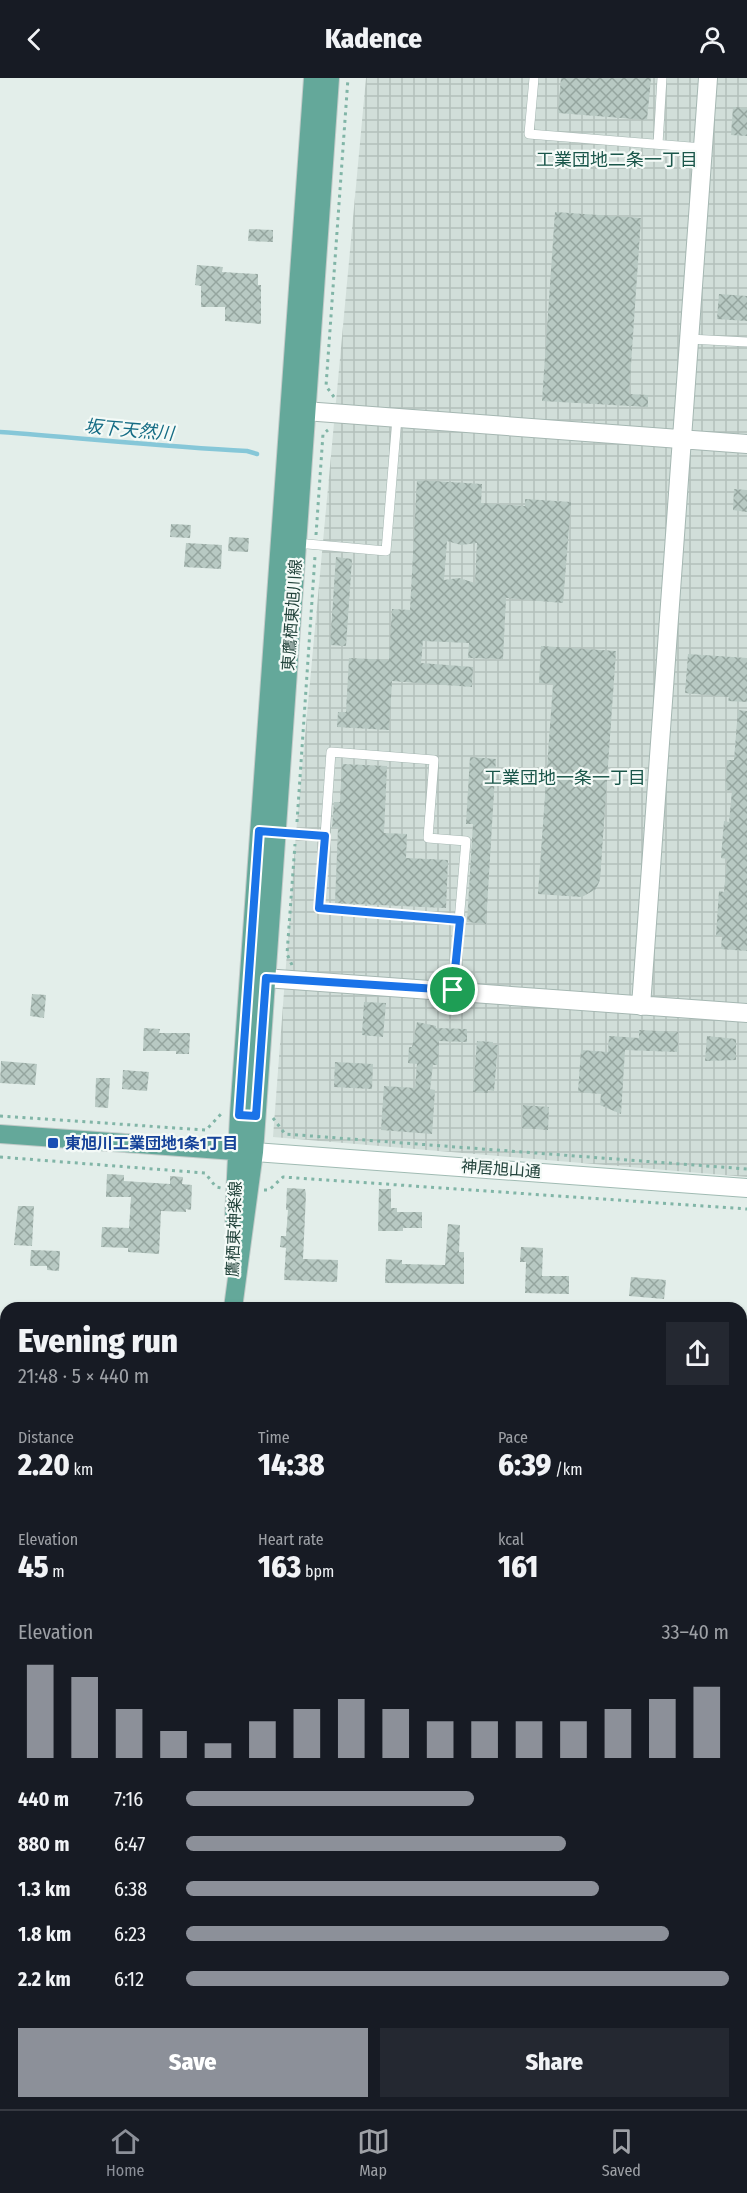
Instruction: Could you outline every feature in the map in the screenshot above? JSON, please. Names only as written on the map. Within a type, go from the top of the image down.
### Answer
[{"type":"main road","name":"東鷹栖東旭川線","points":[[245,1151],[268,831],[298,543],[298,411],[313,78]]},
{"type":"main road","name":"東鷹栖東旭川線","points":[[298,411],[330,78]]},
{"type":"main road","points":[[0,1134],[245,1151]]},
{"type":"main road","name":"鷹栖東神楽線","points":[[232,1302],[245,1151]]},
{"type":"street","points":[[641,1006],[708,78]]},
{"type":"street","points":[[298,411],[747,444]]},
{"type":"street","points":[[257,978],[747,1012]]},
{"type":"street","name":"神居旭山通","points":[[245,1151],[747,1188]]},
{"type":"lane","points":[[534,78],[529,134],[703,148]]},
{"type":"lane","points":[[658,144],[662,78]]},
{"type":"lane","points":[[689,339],[747,342]]},
{"type":"lane","points":[[298,543],[386,550],[398,418]]},
{"type":"lane","points":[[453,990],[460,920],[466,841],[428,838],[434,760],[331,752],[319,908],[460,920]]},
{"type":"lane","points":[[268,831],[325,836]]},
{"type":"path","points":[[338,402],[326,386],[348,78]]},
{"type":"path","points":[[292,967],[287,954],[296,833],[298,543],[323,434],[331,427]]},
{"type":"path","points":[[0,1116],[206,1130],[221,1114],[272,1117],[285,1134],[747,1169]]},
{"type":"path","points":[[0,1157],[205,1173],[216,1187],[269,1190],[283,1177],[747,1209]]},
{"type":"shaded area","points":[[366,78],[747,78],[747,1177],[273,1137],[296,833]]},
{"type":"building","points":[[561,78],[651,78],[647,120],[558,113]]},
{"type":"building","points":[[733,107],[747,108],[747,136],[731,135]]},
{"type":"building","points":[[555,212],[641,218],[629,394],[648,395],[648,407],[542,401]]},
{"type":"building","points":[[249,229],[273,230],[273,242],[248,241]]},
{"type":"building","points":[[197,265],[223,267],[222,272],[258,274],[258,285],[261,285],[261,324],[225,321],[225,307],[201,307],[201,286],[195,285]]},
{"type":"building","points":[[719,294],[747,296],[747,321],[717,319]]},
{"type":"building","points":[[417,480],[482,484],[481,503],[525,506],[525,499],[571,502],[563,603],[506,598],[503,659],[468,658],[469,643],[423,641],[421,663],[473,667],[472,687],[392,681],[389,730],[337,727],[338,712],[346,712],[349,658],[389,660],[392,609],[410,610]],"holes":[[[447,541],[461,545],[477,543],[475,583],[459,578],[444,580]]]},
{"type":"building","points":[[734,489],[747,490],[747,512],[733,510]]},
{"type":"building","points":[[171,524],[191,525],[190,538],[170,537]]},
{"type":"building","points":[[229,537],[249,538],[248,552],[228,551]]},
{"type":"building","points":[[186,543],[222,545],[221,569],[184,567]]},
{"type":"building","points":[[336,557],[352,559],[346,646],[330,645]]},
{"type":"building","points":[[541,646],[616,651],[600,880],[596,889],[582,897],[538,894],[553,684],[539,683]]},
{"type":"building","points":[[688,654],[747,658],[747,702],[728,701],[729,697],[685,693]]},
{"type":"building","points":[[738,710],[747,711],[747,951],[721,949],[722,936],[716,936],[719,891],[724,892],[727,859],[721,858],[724,821],[729,822],[732,791],[725,790],[727,760],[734,760]]},
{"type":"building","points":[[470,757],[496,759],[486,924],[467,922],[473,824],[466,824]]},
{"type":"building","points":[[342,764],[387,766],[384,833],[407,834],[406,858],[448,860],[446,908],[335,903],[338,828],[332,828],[334,802],[340,802]]},
{"type":"building","points":[[32,994],[46,995],[44,1018],[30,1016]]},
{"type":"building","points":[[364,1002],[386,1003],[383,1037],[362,1035]]},
{"type":"building","points":[[417,1022],[436,1026],[436,1028],[467,1029],[467,1042],[439,1041],[438,1065],[433,1065],[430,1089],[435,1090],[432,1134],[381,1130],[384,1086],[415,1088],[417,1064],[408,1063],[409,1047],[412,1047]]},
{"type":"building","points":[[144,1028],[160,1029],[159,1033],[190,1033],[189,1054],[176,1054],[176,1051],[143,1051]]},
{"type":"building","points":[[639,1030],[678,1032],[678,1052],[625,1050],[621,1114],[600,1105],[601,1094],[578,1092],[581,1050],[608,1052],[609,1036],[639,1038]]},
{"type":"building","points":[[707,1036],[736,1039],[736,1060],[705,1061]]},
{"type":"building","points":[[477,1041],[493,1042],[493,1045],[498,1045],[494,1091],[488,1090],[488,1093],[473,1092]]},
{"type":"building","points":[[1,1061],[37,1064],[35,1085],[0,1083]]},
{"type":"building","points":[[335,1062],[373,1064],[372,1089],[334,1087]]},
{"type":"building","points":[[123,1070],[149,1072],[147,1091],[122,1089]]},
{"type":"building","points":[[96,1078],[110,1078],[108,1108],[95,1107]]},
{"type":"building","points":[[523,1105],[549,1107],[548,1130],[522,1128]]},
{"type":"building","points":[[107,1174],[124,1175],[124,1181],[170,1184],[170,1176],[183,1177],[182,1184],[192,1185],[191,1210],[186,1209],[186,1212],[161,1211],[159,1254],[128,1252],[128,1248],[101,1247],[102,1227],[129,1228],[131,1197],[106,1197]]},
{"type":"building","points":[[287,1188],[305,1189],[303,1259],[338,1260],[337,1282],[284,1280],[286,1248],[280,1247],[281,1236],[286,1236]]},
{"type":"building","points":[[379,1189],[391,1189],[391,1208],[397,1208],[397,1212],[422,1212],[422,1228],[378,1231]]},
{"type":"building","points":[[18,1206],[34,1206],[32,1246],[14,1245]]},
{"type":"building","points":[[448,1224],[460,1225],[459,1252],[464,1252],[464,1284],[385,1283],[386,1259],[402,1260],[402,1264],[445,1265]]},
{"type":"building","points":[[521,1247],[543,1248],[542,1276],[569,1276],[569,1294],[525,1293],[526,1262],[520,1262]]},
{"type":"building","points":[[31,1250],[60,1251],[59,1271],[47,1270],[47,1266],[30,1266]]},
{"type":"building","points":[[631,1277],[666,1280],[664,1299],[629,1296]]},
{"type":"waterway","name":"坂下天然川","points":[[0,432],[247,451],[257,454]]},
{"type":"place","name":"東旭川工業団地1条1丁目","points":[[53,1143]]},
{"type":"district","name":"工業団地二条一丁目","points":[[617,160]]},
{"type":"district","name":"工業団地一条一丁目","points":[[565,778]]},
{"type":"route","points":[[259,831],[325,836],[319,908],[460,920],[453,990],[266,978],[256,1116],[239,1115],[259,831]]}]
